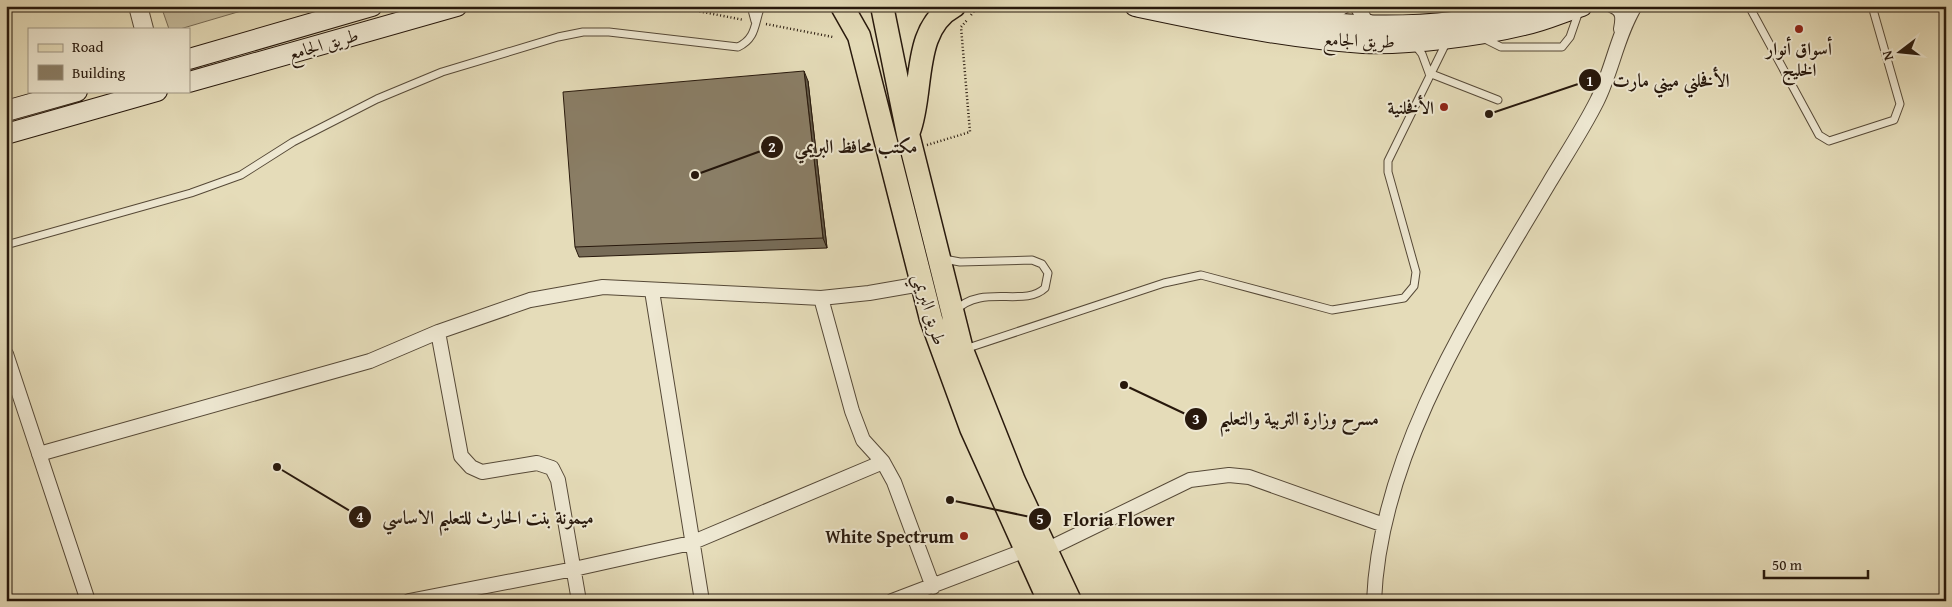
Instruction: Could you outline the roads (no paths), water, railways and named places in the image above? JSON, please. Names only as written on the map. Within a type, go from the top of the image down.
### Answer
[{"type":"main road","name":"طريق الجامع","points":[[190,60],[372,6]]},
{"type":"main road","name":"طريق الجامع","points":[[190,82],[457,6]]},
{"type":"main road","name":"طريق البريمي","points":[[842,6],[859,36],[921,284],[931,319],[971,428],[1036,550],[1070,601]]},
{"type":"main road","name":"طريق البريمي","points":[[882,6],[910,142],[962,350],[1003,456],[1036,550],[1049,601]]},
{"type":"main road","points":[[910,142],[928,36],[940,17],[954,6]]},
{"type":"main road","name":"طريق الجامع","points":[[1135,6],[1263,32],[1364,43],[1412,41],[1476,34],[1525,25],[1581,6]]},
{"type":"main road","name":"طريق الجامع","points":[[1214,6],[1266,17],[1376,26],[1445,23],[1533,6]]},
{"type":"main road","points":[[6,111],[73,92]]},
{"type":"main road","points":[[6,134],[153,92]]},
{"type":"street","points":[[138,6],[144,28]]},
{"type":"street","points":[[1318,22],[1344,6]]},
{"type":"street","points":[[1357,6],[1365,20],[1376,26]]},
{"type":"street","points":[[1613,6],[1618,8],[1623,16],[1620,37]]},
{"type":"street","points":[[1374,601],[1384,525],[1394,486],[1408,448],[1448,355],[1598,100],[1620,37],[1635,6]]},
{"type":"street","points":[[39,454],[370,361],[438,332],[530,300],[603,287],[652,291],[821,298],[869,294],[921,284]]},
{"type":"street","points":[[652,291],[702,601]]},
{"type":"street","points":[[821,298],[860,433],[863,440],[884,462],[894,482],[933,587]]},
{"type":"street","points":[[438,332],[461,456],[471,468],[482,472],[537,463],[552,468],[558,480],[579,601]]},
{"type":"street","points":[[6,354],[88,601]]},
{"type":"street","points":[[409,601],[574,569],[691,542],[884,462]]},
{"type":"street","points":[[892,601],[1036,550],[1171,487],[1210,476],[1250,477],[1384,525]]},
{"type":"lane","points":[[751,6],[755,22]]},
{"type":"lane","points":[[6,245],[191,192],[241,175],[293,142],[377,99],[452,69],[558,37],[583,32],[609,32],[738,46],[748,42],[754,34],[755,22],[761,6]]},
{"type":"lane","points":[[1476,34],[1501,47],[1562,47],[1570,37],[1581,6]]},
{"type":"lane","points":[[1749,6],[1819,135],[1829,141],[1894,120],[1900,104],[1872,6]]},
{"type":"lane","points":[[962,350],[1164,283],[1201,275],[1332,310],[1404,298],[1414,286],[1416,272],[1388,172],[1388,160],[1440,51],[1451,36]]},
{"type":"lane","points":[[1412,41],[1422,54],[1429,73],[1498,100]]},
{"type":"lane","points":[[939,257],[960,262],[1032,260],[1042,264],[1048,272],[1045,288],[1036,294],[980,297],[965,303],[953,313]]},
{"type":"place","name":"أسواق أنوار الخليج","points":[[1799,29]]},
{"type":"place","name":"الأفخلنية","points":[[1444,107]]},
{"type":"place","name":"الأفخلني ميني مارت","points":[[1489,114]]},
{"type":"place","name":"مكتب محافظ البريمي","points":[[695,175]]},
{"type":"place","name":"مسرح وزارة التربية والتعليم","points":[[1124,385]]},
{"type":"place","name":"ميمونة بنت الحارث للتعليم الاساسي","points":[[277,467]]},
{"type":"place","name":"Floria Flower","points":[[950,500]]},
{"type":"place","name":"White Spectrum","points":[[964,536]]}]
